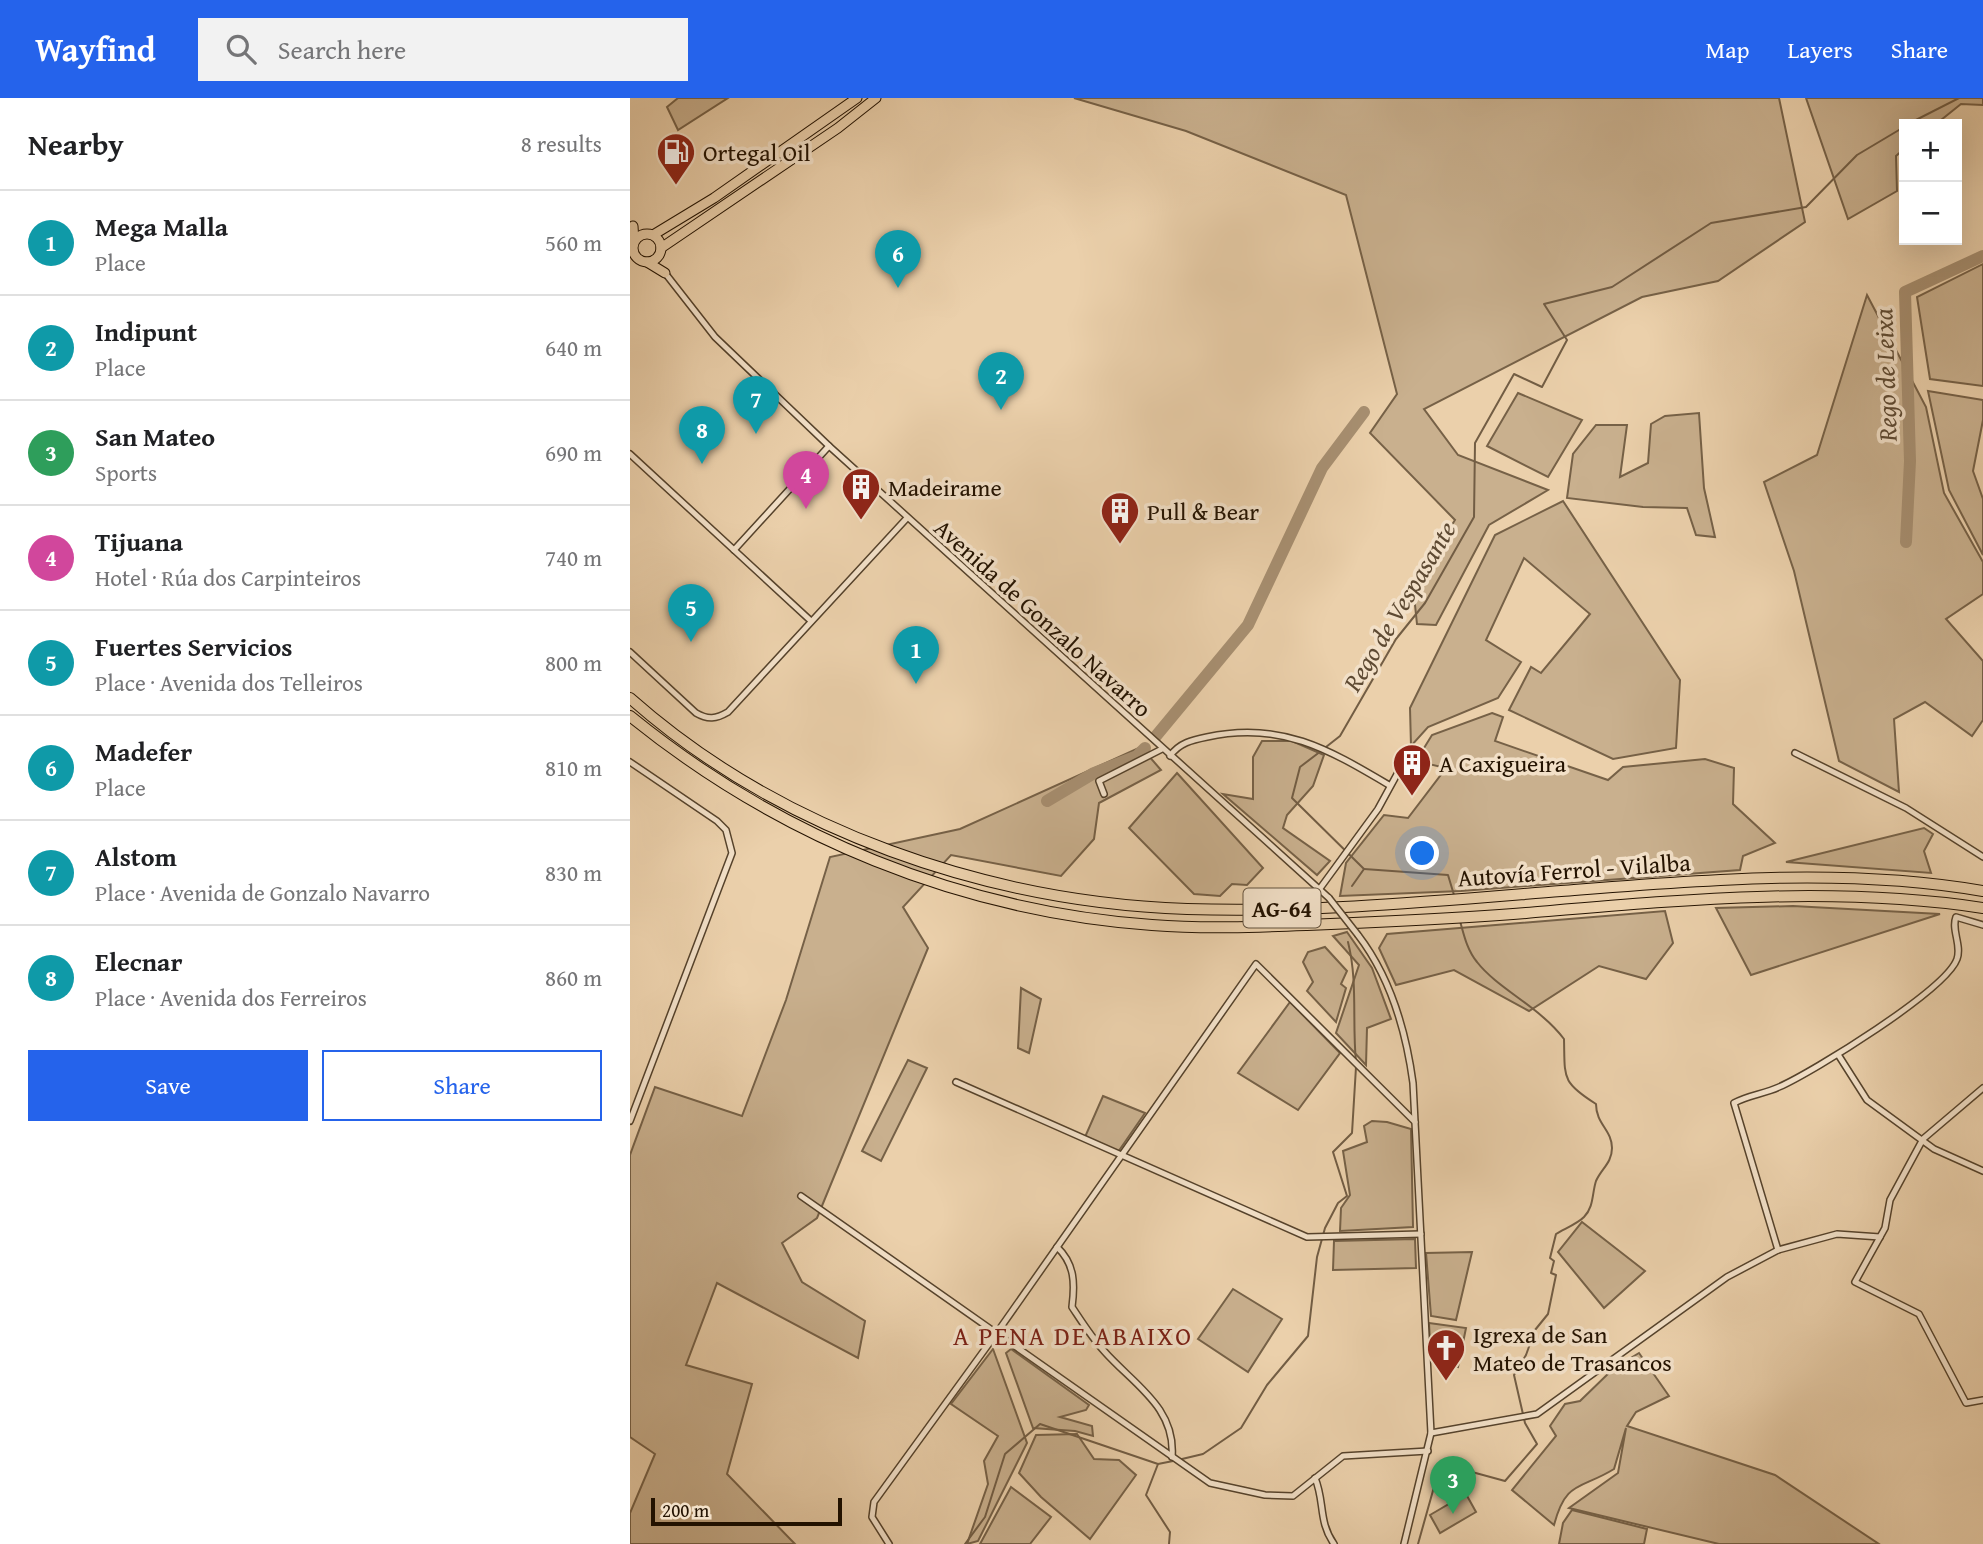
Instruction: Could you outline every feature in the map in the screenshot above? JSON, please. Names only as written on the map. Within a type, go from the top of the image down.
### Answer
[{"type":"highway","points":[[632,246],[714,198],[857,98]]},
{"type":"highway","points":[[630,264],[645,262],[660,252],[838,128],[876,98]]},
{"type":"highway","points":[[631,224],[648,235],[660,252],[665,273]]},
{"type":"highway","points":[[631,224],[632,246],[636,257],[665,273]]},
{"type":"highway","name":"Autovía Ferrol - Vilalba","points":[[630,698],[679,737],[753,785],[832,826],[936,866],[979,878],[1104,902],[1186,909],[1257,909],[1785,878],[1885,879],[1983,891]]},
{"type":"highway","name":"Autovía Ferrol - Vilalba","points":[[630,719],[671,750],[815,836],[895,870],[1002,902],[1138,924],[1228,928],[1360,923],[1726,897],[1812,894],[1885,897],[1983,908]]},
{"type":"street","name":"Avenida de Gonzalo Navarro","points":[[665,273],[715,337],[829,446],[1162,749],[1321,887],[1370,951],[1394,1002],[1408,1044],[1415,1122],[1431,1433],[1404,1544]]},
{"type":"street","points":[[734,550],[829,446]]},
{"type":"street","points":[[630,454],[811,621]]},
{"type":"street","points":[[630,652],[696,713],[705,718],[719,718],[728,712],[907,519]]},
{"type":"street","points":[[1170,756],[1180,745],[1217,735],[1285,734],[1330,750],[1389,785]]},
{"type":"street","points":[[1104,794],[1099,781],[1162,749]]},
{"type":"street","points":[[1795,753],[1906,807],[1983,857]]},
{"type":"street","points":[[1321,887],[1378,809],[1407,756]]},
{"type":"street","points":[[630,762],[717,821],[726,830],[731,845],[726,870],[630,1121]]},
{"type":"street","points":[[1778,1250],[1734,1103],[1747,1096],[1776,1089],[1839,1056],[1950,971],[1959,948],[1956,917],[1983,925]]},
{"type":"street","points":[[889,1544],[872,1517],[874,1502],[996,1334],[1119,1155],[1256,964],[1415,1122]]},
{"type":"street","points":[[1839,1056],[1867,1100],[1934,1149],[1983,1171]]},
{"type":"street","points":[[956,1082],[1307,1237],[1421,1234]]},
{"type":"street","points":[[1983,1088],[1923,1139],[1891,1200],[1885,1228],[1855,1282],[1919,1314],[1952,1375],[1959,1395],[1966,1403],[1983,1400]]},
{"type":"street","points":[[801,1196],[1210,1483],[1265,1495],[1293,1496],[1343,1456],[1428,1451]]},
{"type":"street","points":[[1431,1433],[1537,1414],[1727,1277],[1778,1250],[1837,1234],[1880,1237]]},
{"type":"street","points":[[1057,1247],[1069,1258],[1075,1286],[1072,1307],[1102,1349],[1154,1398],[1171,1437],[1175,1459]]},
{"type":"street","points":[[1315,1478],[1320,1490],[1321,1520],[1334,1544]]},
{"type":"shaded area","points":[[678,98],[728,98],[678,130],[667,107]]},
{"type":"shaded area","points":[[1074,98],[1779,98],[1805,222],[1718,281],[1642,297],[1424,409],[1458,455],[1548,490],[1489,525],[1436,625],[1417,624],[1413,586],[1455,520],[1370,433],[1397,394],[1346,195],[1186,131]]},
{"type":"shaded area","points":[[1806,98],[1983,98],[1983,105],[1961,104],[1942,119],[1899,119],[1897,191],[1848,219]]},
{"type":"shaded area","points":[[1983,264],[1983,386],[1930,379],[1917,297]]},
{"type":"shaded area","points":[[1867,295],[1926,407],[1944,493],[1983,562],[1983,594],[1946,619],[1983,661],[1983,720],[1972,736],[1925,702],[1894,719],[1899,792],[1839,761],[1794,571],[1764,482],[1817,455]]},
{"type":"shaded area","points":[[1928,391],[1983,400],[1983,420],[1973,471],[1983,499],[1983,555],[1949,490]]},
{"type":"shaded area","points":[[1518,393],[1582,420],[1548,477],[1487,446]]},
{"type":"shaded area","points":[[1699,413],[1704,488],[1715,537],[1696,535],[1687,508],[1643,507],[1567,498],[1573,454],[1596,425],[1627,425],[1620,477],[1648,463],[1651,424],[1665,416]]},
{"type":"shaded area","points":[[1563,501],[1680,680],[1676,748],[1613,759],[1509,710],[1531,667],[1541,673],[1590,614],[1524,558],[1486,640],[1521,662],[1498,698],[1428,727],[1411,746],[1410,708],[1495,535]]},
{"type":"shaded area","points":[[1492,713],[1503,717],[1495,741],[1608,780],[1623,767],[1705,759],[1734,768],[1733,804],[1775,843],[1743,856],[1740,870],[1461,891],[1340,896],[1346,863],[1384,815],[1408,818],[1446,768],[1416,761],[1432,735]]},
{"type":"shaded area","points":[[1262,741],[1292,741],[1324,755],[1313,786],[1287,815],[1283,828],[1330,861],[1317,875],[1223,794],[1253,799],[1253,757]]},
{"type":"shaded area","points":[[1141,747],[1161,770],[1099,803],[1094,839],[1061,876],[951,855],[903,907],[928,948],[817,1218],[782,1243],[802,1282],[865,1321],[858,1358],[717,1283],[686,1365],[752,1384],[727,1474],[795,1544],[630,1544],[630,1513],[655,1454],[630,1437],[630,1155],[655,1087],[742,1116],[786,1000],[830,857],[960,829]]},
{"type":"shaded area","points":[[1177,773],[1263,868],[1247,885],[1232,884],[1220,896],[1194,894],[1129,828]]},
{"type":"shaded area","points":[[1924,828],[1933,834],[1924,851],[1931,873],[1786,862]]},
{"type":"shaded area","points":[[1793,906],[1940,914],[1751,975],[1716,908]]},
{"type":"shaded area","points":[[1665,911],[1673,943],[1646,979],[1599,966],[1529,1011],[1454,970],[1396,985],[1379,948],[1387,934]]},
{"type":"shaded area","points":[[1347,932],[1372,968],[1391,1019],[1367,1028],[1366,1065],[1336,1033],[1359,965],[1333,936]]},
{"type":"shaded area","points":[[1325,947],[1347,971],[1341,984],[1346,988],[1336,1022],[1307,991],[1313,982],[1303,962],[1308,952]]},
{"type":"shaded area","points":[[1021,988],[1041,999],[1029,1053],[1018,1048]]},
{"type":"shaded area","points":[[1290,1002],[1340,1053],[1298,1110],[1238,1073]]},
{"type":"shaded area","points":[[908,1060],[927,1068],[881,1161],[862,1151]]},
{"type":"shaded area","points":[[1103,1096],[1145,1113],[1118,1152],[1085,1137]]},
{"type":"shaded area","points":[[1372,1121],[1411,1129],[1413,1227],[1340,1231],[1341,1208],[1350,1195],[1343,1151],[1367,1142],[1364,1126]]},
{"type":"shaded area","points":[[1582,1222],[1645,1271],[1604,1308],[1558,1252]]},
{"type":"shaded area","points":[[1415,1239],[1416,1268],[1333,1270],[1334,1241]]},
{"type":"shaded area","points":[[1472,1252],[1456,1320],[1431,1316],[1426,1253]]},
{"type":"shaded area","points":[[1233,1289],[1282,1319],[1248,1372],[1198,1339]]},
{"type":"shaded area","points":[[1429,1323],[1466,1328],[1458,1367],[1431,1361]]},
{"type":"shaded area","points":[[993,1349],[1027,1443],[978,1541],[967,1544],[988,1484],[984,1461],[998,1436],[951,1404]]},
{"type":"shaded area","points":[[1011,1349],[1089,1405],[1086,1410],[1060,1417],[1092,1426],[1093,1436],[1075,1431],[1033,1428],[1006,1353]]},
{"type":"shaded area","points":[[1639,1353],[1669,1396],[1636,1412],[1627,1426],[1775,1475],[1879,1544],[1719,1544],[1569,1508],[1618,1473],[1626,1428],[1614,1469],[1569,1493],[1554,1525],[1512,1490],[1556,1436],[1550,1426],[1565,1404],[1580,1401],[1614,1368]]},
{"type":"shaded area","points":[[1077,1434],[1094,1459],[1119,1460],[1136,1475],[1090,1539],[1041,1497],[1019,1473],[1036,1435]]},
{"type":"shaded area","points":[[1011,1487],[1051,1517],[1030,1544],[980,1544]]},
{"type":"shaded area","points":[[1466,1494],[1476,1512],[1440,1533],[1430,1515]]},
{"type":"shaded area","points":[[1572,1510],[1647,1529],[1644,1544],[1559,1544],[1563,1523]]},
{"type":"waterway","name":"Rego de Vespasante","points":[[1918,119],[1959,98]]},
{"type":"waterway","name":"Rego de Vespasante","points":[[1326,747],[1340,736],[1396,639],[1425,603],[1474,517],[1475,443],[1514,374],[1542,387],[1567,340],[1544,304],[1612,287],[1711,223],[1806,207],[1857,155],[1899,130]]},
{"type":"waterway","name":"Rego de Leixa","points":[[1906,542],[1910,461],[1905,292],[1983,256]]},
{"type":"waterway","points":[[1156,736],[1248,625],[1322,468],[1364,412]]},
{"type":"waterway","points":[[1047,801],[1094,773],[1137,756],[1145,748]]},
{"type":"waterway","name":"Rego de Vespasante","points":[[1321,751],[1300,767],[1292,798],[1364,869],[1352,886]]},
{"type":"waterway","points":[[1364,869],[1448,875],[1454,895]]},
{"type":"waterway","points":[[1418,1544],[1434,1487],[1472,1472],[1505,1481],[1537,1444],[1525,1423],[1514,1375],[1526,1355],[1535,1330],[1548,1314],[1556,1275],[1551,1273],[1554,1261],[1550,1258],[1556,1234],[1578,1222],[1587,1213],[1596,1181],[1612,1153],[1611,1142],[1598,1117],[1596,1104],[1576,1090],[1567,1078],[1564,1039],[1543,1017],[1496,981],[1477,962],[1468,947],[1460,921]]},
{"type":"waterway","name":"Rego de Vespasante","points":[[1348,942],[1353,972],[1356,1062]]},
{"type":"waterway","name":"Rego de Vespasante","points":[[1182,1459],[1203,1454],[1241,1428],[1267,1385],[1308,1336],[1317,1257],[1325,1228],[1338,1203],[1347,1196],[1333,1152],[1352,1133],[1356,1067]]},
{"type":"waterway","name":"Rego de Vespasante","points":[[965,1544],[985,1517],[1005,1454],[1040,1424],[1158,1464],[1173,1461]]},
{"type":"waterway","points":[[1158,1464],[1146,1495],[1170,1532],[1169,1544]]},
{"type":"place","name":"Ortegal Oil","points":[[676,186]]},
{"type":"place","name":"Madefer","points":[[898,288]]},
{"type":"place","name":"Indipunt","points":[[1001,410]]},
{"type":"place","name":"Alstom","points":[[756,434]]},
{"type":"place","name":"Elecnar","points":[[702,464]]},
{"type":"place","name":"Tijuana","points":[[806,509]]},
{"type":"place","name":"Madeirame","points":[[861,521]]},
{"type":"place","name":"Pull & Bear","points":[[1120,545]]},
{"type":"place","name":"Fuertes Servicios","points":[[691,642]]},
{"type":"place","name":"Mega Malla","points":[[916,684]]},
{"type":"place","name":"A Caxigueira","points":[[1412,797]]},
{"type":"place","name":"Igrexa de San Mateo de Trasancos","points":[[1446,1382]]},
{"type":"place","name":"San Mateo","points":[[1453,1514]]},
{"type":"district","name":"A PENA DE ABAIXO","points":[[1073,1335]]}]
